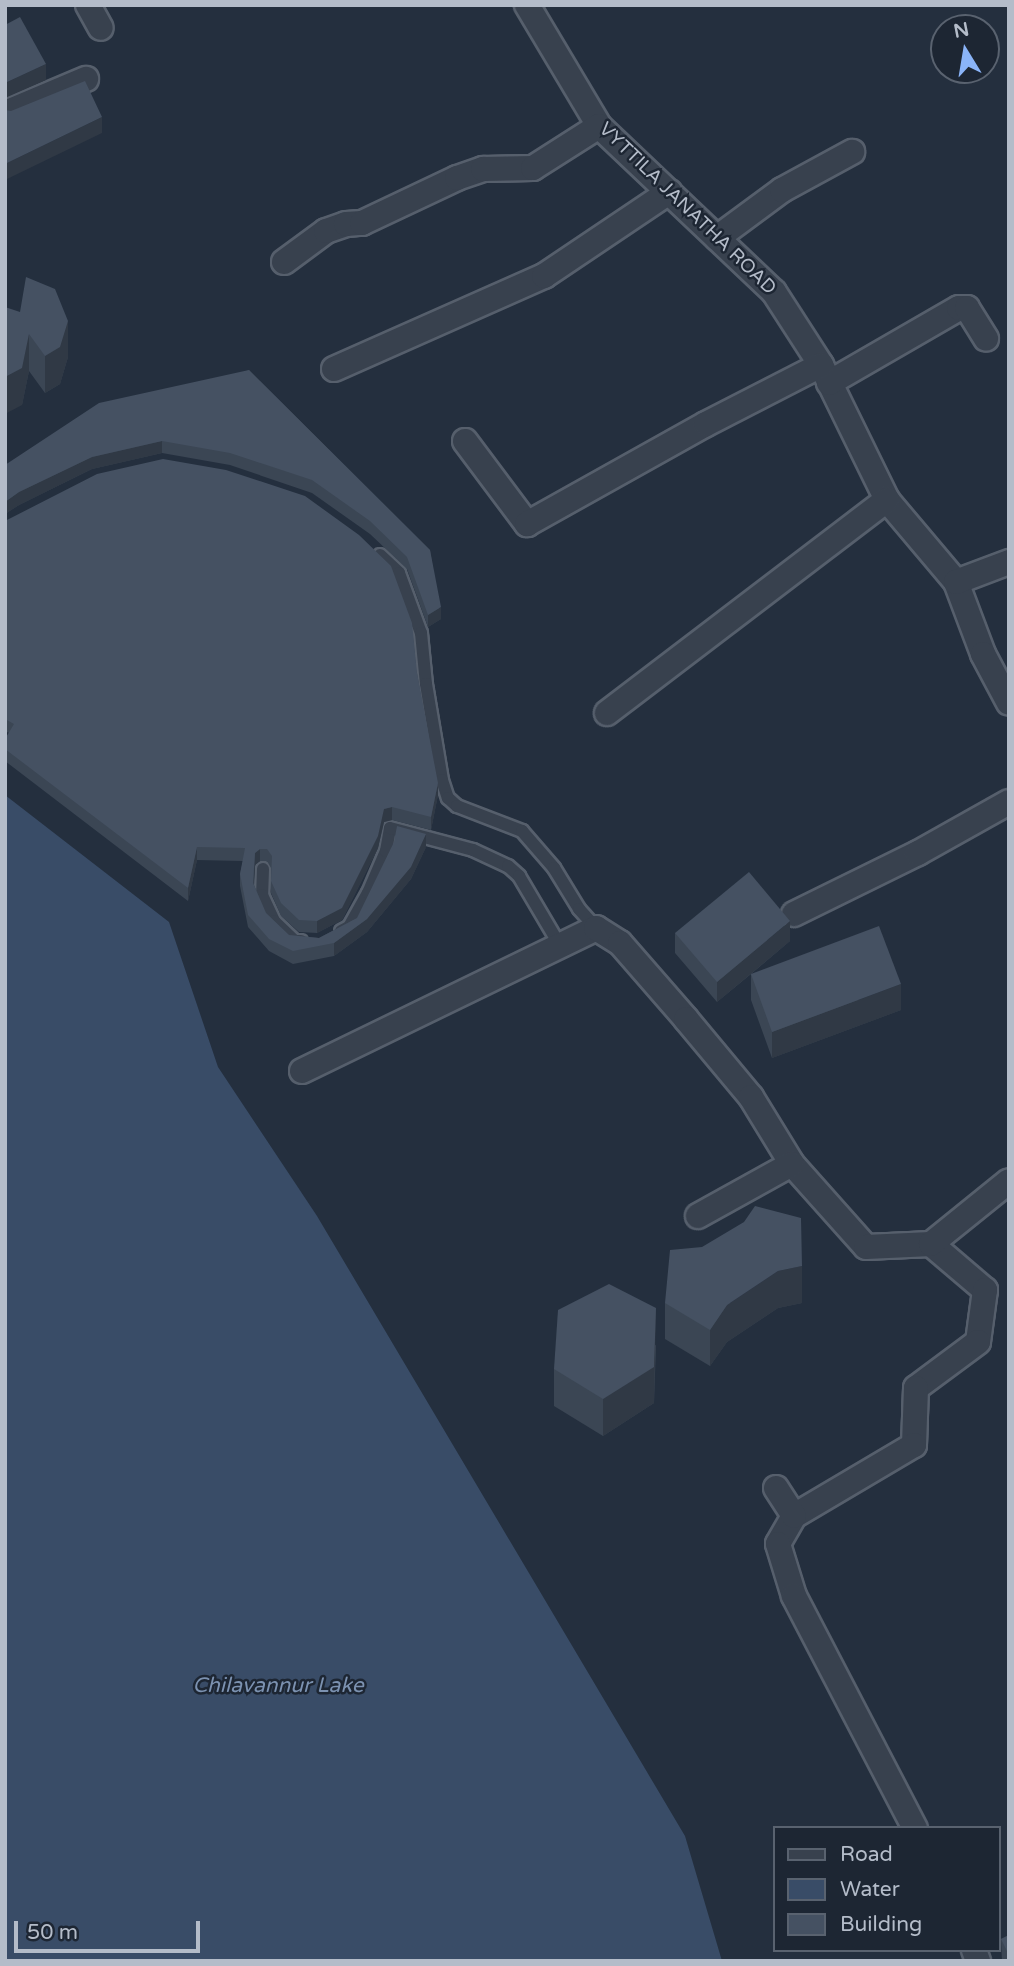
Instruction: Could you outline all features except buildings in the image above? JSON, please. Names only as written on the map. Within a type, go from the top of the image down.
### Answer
[{"type":"street","points":[[88,5],[101,27]]},
{"type":"street","name":"VYTTILA JANATHA ROAD","points":[[527,5],[599,126],[774,292],[825,374],[887,500],[956,582],[983,654],[1009,703]]},
{"type":"street","points":[[5,113],[86,79]]},
{"type":"street","points":[[284,262],[326,230],[362,223],[457,178],[483,169],[533,168],[599,126]]},
{"type":"street","points":[[718,238],[782,190],[852,152]]},
{"type":"street","points":[[334,369],[544,275],[669,192]]},
{"type":"street","points":[[465,441],[527,524],[706,424],[825,374],[959,308],[967,308],[986,338]]},
{"type":"street","points":[[607,713],[887,500]]},
{"type":"street","points":[[956,582],[1009,562]]},
{"type":"street","points":[[794,914],[918,853],[1009,802]]},
{"type":"street","points":[[302,1071],[596,928],[620,943],[751,1097],[792,1164],[866,1247],[931,1244],[1009,1181]]},
{"type":"street","points":[[698,1216],[792,1164]]},
{"type":"street","points":[[914,1826],[794,1596],[778,1544],[794,1516],[914,1445],[916,1388],[978,1342],[985,1290],[931,1244]]},
{"type":"street","points":[[776,1488],[794,1516]]},
{"type":"lane","points":[[373,549],[398,573],[421,633],[426,684],[442,780],[449,798],[457,806],[522,831],[554,868],[579,909],[596,928]]},
{"type":"lane","points":[[263,869],[262,895],[274,921],[295,941],[324,939],[349,927],[386,851],[390,828],[474,850],[508,866],[519,876],[559,944]]},
{"type":"water","name":"Chilavannur Lake","points":[[5,795],[169,922],[218,1067],[317,1216],[685,1836],[722,1961],[5,1961]]}]
